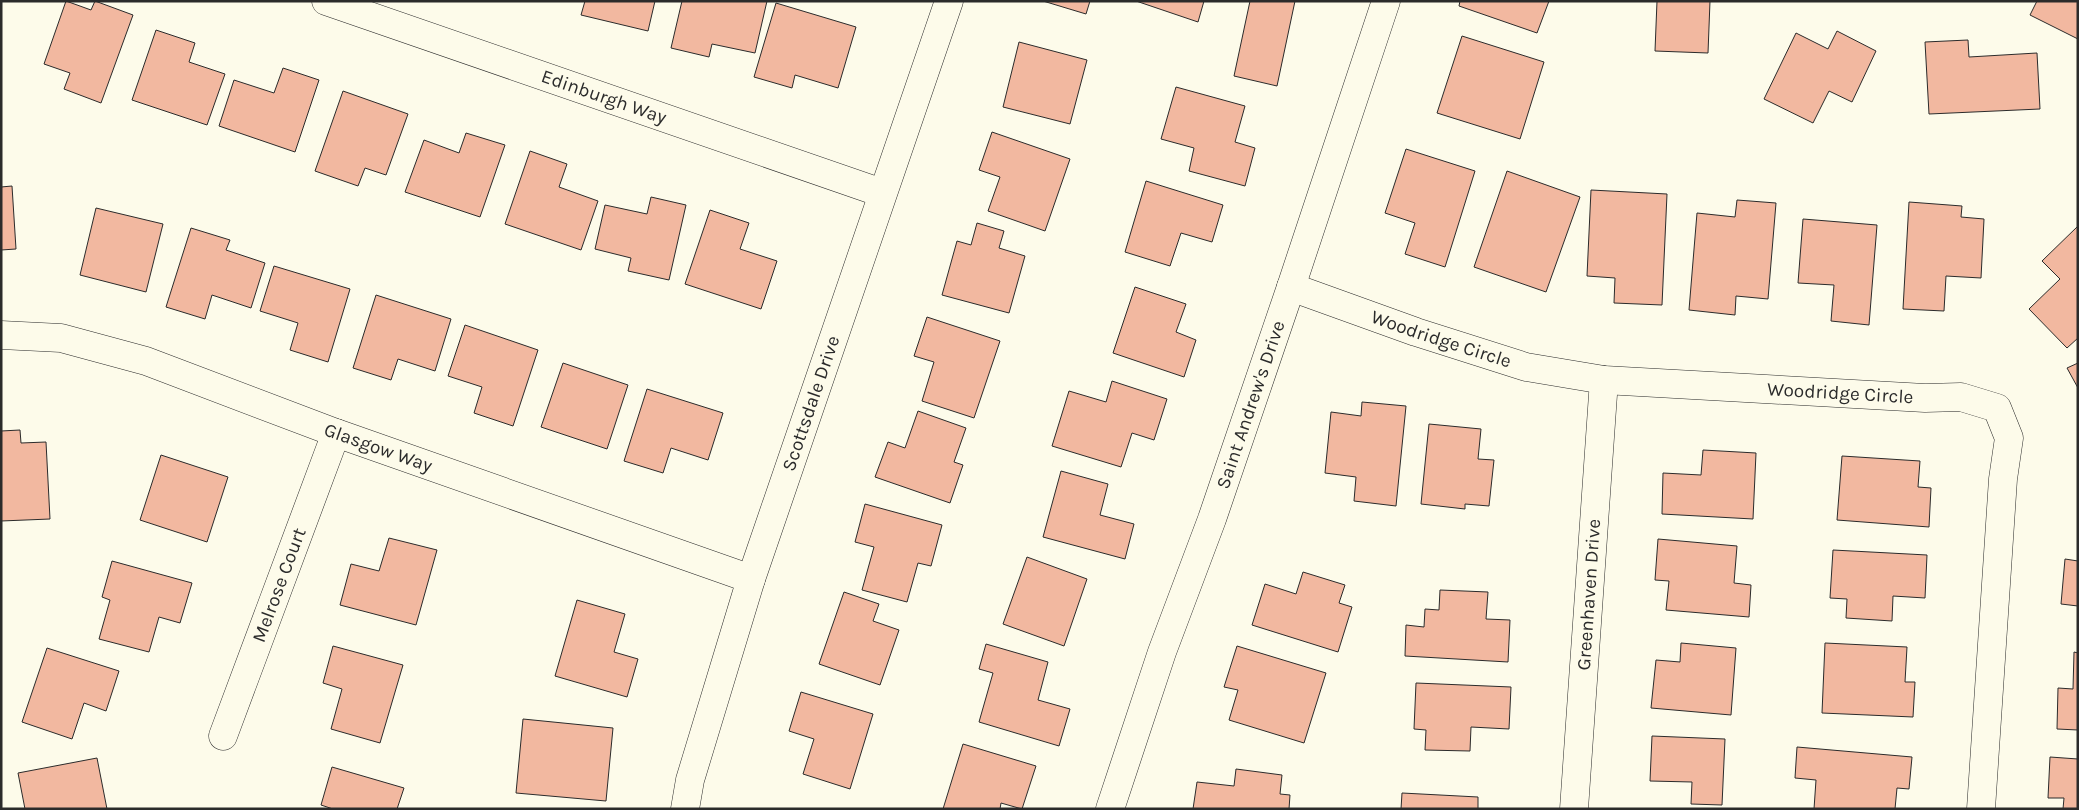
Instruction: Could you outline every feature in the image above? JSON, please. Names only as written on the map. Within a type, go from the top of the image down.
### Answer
[{"type":"street","name":"Edinburgh Way","points":[[326,1],[882,193]]},
{"type":"street","name":"Scottsdale Drive","points":[[685,809],[690,780],[751,579],[949,1]]},
{"type":"street","name":"Saint Andrew's Drive","points":[[1110,809],[1162,652],[1212,520],[1386,1]]},
{"type":"street","name":"Woodridge Circle","points":[[1291,287],[1416,332],[1526,368],[1604,380],[1925,398],[1961,397],[1997,408],[2009,438],[2003,480],[1982,809]]},
{"type":"street","name":"Glasgow Way","points":[[1,335],[60,338],[146,361],[336,433],[751,579]]},
{"type":"street","name":"Greenhaven Drive","points":[[1574,809],[1604,380]]},
{"type":"street","name":"Melrose Court","points":[[223,736],[336,433]]},
{"type":"building","points":[[66,1],[91,10],[95,1],[133,15],[101,103],[64,89],[70,73],[44,64]]},
{"type":"building","points":[[585,1],[655,1],[648,31],[581,15]]},
{"type":"building","points":[[682,1],[767,1],[755,53],[712,44],[709,57],[671,48]]},
{"type":"building","points":[[1043,1],[1090,1],[1086,14]]},
{"type":"building","points":[[1136,1],[1204,1],[1198,22]]},
{"type":"building","points":[[1250,1],[1295,1],[1277,86],[1234,76]]},
{"type":"building","points":[[1460,1],[1549,1],[1537,33],[1459,6]]},
{"type":"building","points":[[1657,1],[1710,1],[1708,53],[1655,51]]},
{"type":"building","points":[[2037,1],[2078,1],[2078,39],[2030,15]]},
{"type":"building","points":[[776,3],[856,27],[838,88],[795,75],[792,88],[754,77]]},
{"type":"building","points":[[156,30],[195,43],[189,62],[225,74],[207,125],[132,100]]},
{"type":"building","points":[[1837,31],[1876,51],[1852,102],[1829,91],[1813,123],[1764,99],[1796,33],[1828,49]]},
{"type":"building","points":[[1462,36],[1544,62],[1520,139],[1437,113]]},
{"type":"building","points":[[1968,40],[1969,57],[2037,53],[2040,109],[1929,114],[1925,42]]},
{"type":"building","points":[[1019,42],[1087,60],[1070,124],[1003,107]]},
{"type":"building","points":[[283,68],[319,80],[295,152],[219,126],[234,80],[274,93]]},
{"type":"building","points":[[1176,87],[1245,106],[1235,142],[1255,148],[1245,186],[1189,171],[1194,148],[1161,139]]},
{"type":"building","points":[[343,91],[408,114],[386,175],[365,168],[358,186],[315,171]]},
{"type":"building","points":[[992,132],[1070,159],[1045,231],[988,211],[1000,177],[979,170]]},
{"type":"building","points":[[466,133],[505,145],[480,217],[405,192],[424,140],[459,153]]},
{"type":"building","points":[[1406,149],[1475,171],[1445,267],[1405,254],[1415,223],[1385,213]]},
{"type":"building","points":[[530,151],[567,164],[559,187],[598,201],[581,250],[505,224]]},
{"type":"building","points":[[1507,171],[1580,197],[1546,292],[1474,267]]},
{"type":"building","points":[[1146,181],[1223,205],[1212,242],[1181,233],[1170,266],[1125,252]]},
{"type":"building","points":[[12,186],[16,249],[1,250],[1,187]]},
{"type":"building","points":[[1591,190],[1667,194],[1662,305],[1614,303],[1615,278],[1587,276]]},
{"type":"building","points":[[651,197],[686,205],[669,280],[628,271],[631,258],[595,249],[605,205],[647,214]]},
{"type":"building","points":[[1737,200],[1776,203],[1768,299],[1736,296],[1735,315],[1689,310],[1697,213],[1735,217]]},
{"type":"building","points":[[1909,202],[1962,206],[1961,217],[1984,219],[1981,278],[1946,276],[1944,311],[1903,309]]},
{"type":"building","points":[[96,208],[163,224],[146,292],[80,275]]},
{"type":"building","points":[[710,210],[749,223],[740,249],[777,261],[761,309],[685,284]]},
{"type":"building","points":[[1803,219],[1877,225],[1869,325],[1831,321],[1834,285],[1798,283]]},
{"type":"building","points":[[977,223],[1004,231],[999,248],[1025,256],[1009,313],[942,295],[957,241],[971,245]]},
{"type":"building","points":[[2078,226],[2078,338],[2067,348],[2029,309],[2060,279],[2042,261]]},
{"type":"building","points":[[191,228],[230,240],[226,250],[265,263],[251,308],[212,295],[205,319],[166,307]]},
{"type":"building","points":[[274,266],[350,289],[328,362],[290,350],[298,323],[260,311]]},
{"type":"building","points":[[1135,287],[1186,304],[1176,332],[1196,340],[1184,377],[1113,353]]},
{"type":"building","points":[[376,295],[451,319],[435,371],[398,359],[391,380],[353,368]]},
{"type":"building","points":[[927,317],[1000,341],[974,418],[922,401],[934,362],[914,356]]},
{"type":"building","points":[[465,325],[538,350],[513,426],[474,413],[482,387],[448,376]]},
{"type":"building","points":[[563,363],[628,385],[607,449],[541,427]]},
{"type":"building","points":[[2078,363],[2078,388],[2067,368]]},
{"type":"building","points":[[1112,381],[1167,399],[1154,440],[1132,433],[1121,467],[1052,446],[1069,391],[1106,402]]},
{"type":"building","points":[[647,389],[723,413],[708,460],[671,448],[663,473],[624,461]]},
{"type":"building","points":[[1362,402],[1406,406],[1396,506],[1354,501],[1356,477],[1325,473],[1331,412],[1361,416]]},
{"type":"building","points":[[918,411],[966,428],[954,462],[963,465],[950,503],[875,477],[888,442],[905,448]]},
{"type":"building","points":[[1429,424],[1481,429],[1478,459],[1494,460],[1489,506],[1465,504],[1465,509],[1421,504]]},
{"type":"building","points":[[20,430],[21,443],[46,442],[50,519],[1,521],[1,431]]},
{"type":"building","points":[[1703,450],[1756,453],[1753,519],[1662,514],[1663,473],[1701,475]]},
{"type":"building","points":[[161,455],[228,477],[207,542],[140,520]]},
{"type":"building","points":[[1842,456],[1920,461],[1918,487],[1931,488],[1929,527],[1837,520]]},
{"type":"building","points":[[1061,471],[1108,484],[1100,515],[1134,524],[1125,559],[1043,537]]},
{"type":"building","points":[[865,504],[942,525],[931,566],[918,563],[907,602],[862,590],[874,547],[855,542]]},
{"type":"building","points":[[389,538],[437,550],[416,625],[340,605],[351,564],[379,571]]},
{"type":"building","points":[[1658,539],[1737,546],[1734,583],[1751,585],[1749,617],[1666,610],[1669,581],[1655,580]]},
{"type":"building","points":[[1833,550],[1927,555],[1925,598],[1893,596],[1892,621],[1846,618],[1847,599],[1830,598]]},
{"type":"building","points":[[1027,557],[1087,579],[1064,646],[1003,624]]},
{"type":"building","points":[[2065,559],[2078,561],[2078,606],[2061,604]]},
{"type":"building","points":[[112,561],[192,583],[180,623],[159,617],[149,652],[99,639],[110,600],[102,597]]},
{"type":"building","points":[[1303,572],[1345,585],[1339,603],[1352,607],[1338,652],[1252,625],[1265,584],[1296,594]]},
{"type":"building","points":[[1440,590],[1488,592],[1486,619],[1510,620],[1508,662],[1405,656],[1406,625],[1424,627],[1425,609],[1439,610]]},
{"type":"building","points":[[844,592],[879,604],[873,621],[899,630],[880,685],[819,664]]},
{"type":"building","points":[[577,600],[625,614],[614,652],[638,659],[627,697],[555,676]]},
{"type":"building","points":[[1681,643],[1736,648],[1731,715],[1651,708],[1656,660],[1680,662]]},
{"type":"building","points":[[1825,643],[1907,647],[1905,682],[1915,682],[1913,717],[1822,713]]},
{"type":"building","points":[[986,644],[1048,662],[1038,700],[1070,709],[1059,746],[979,722],[993,673],[979,669]]},
{"type":"building","points":[[333,646],[403,665],[380,743],[331,729],[342,689],[323,683]]},
{"type":"building","points":[[1237,646],[1326,673],[1304,743],[1229,720],[1238,690],[1224,687]]},
{"type":"building","points":[[47,648],[119,671],[106,711],[84,703],[72,739],[22,722]]},
{"type":"building","points":[[2074,652],[2078,653],[2078,730],[2057,729],[2058,688],[2073,689]]},
{"type":"building","points":[[1416,683],[1511,687],[1509,729],[1471,727],[1470,751],[1425,750],[1426,730],[1414,729]]},
{"type":"building","points":[[801,692],[873,714],[850,789],[803,774],[814,739],[789,731]]},
{"type":"building","points":[[523,719],[613,728],[606,801],[516,793]]},
{"type":"building","points":[[1652,736],[1725,739],[1722,805],[1691,804],[1692,782],[1650,781]]},
{"type":"building","points":[[963,744],[1036,766],[1022,809],[1001,803],[1000,809],[943,809]]},
{"type":"building","points":[[1797,747],[1912,757],[1909,789],[1897,788],[1895,809],[1814,809],[1816,780],[1795,778]]},
{"type":"building","points":[[2050,757],[2078,759],[2078,809],[2063,809],[2064,798],[2048,798]]},
{"type":"building","points":[[97,758],[107,809],[25,809],[18,773]]},
{"type":"building","points":[[332,767],[404,788],[397,809],[333,809],[321,805]]},
{"type":"building","points":[[1236,769],[1282,775],[1280,794],[1290,795],[1289,809],[1193,809],[1197,782],[1234,786]]},
{"type":"building","points":[[1402,793],[1478,797],[1478,809],[1401,809]]}]
